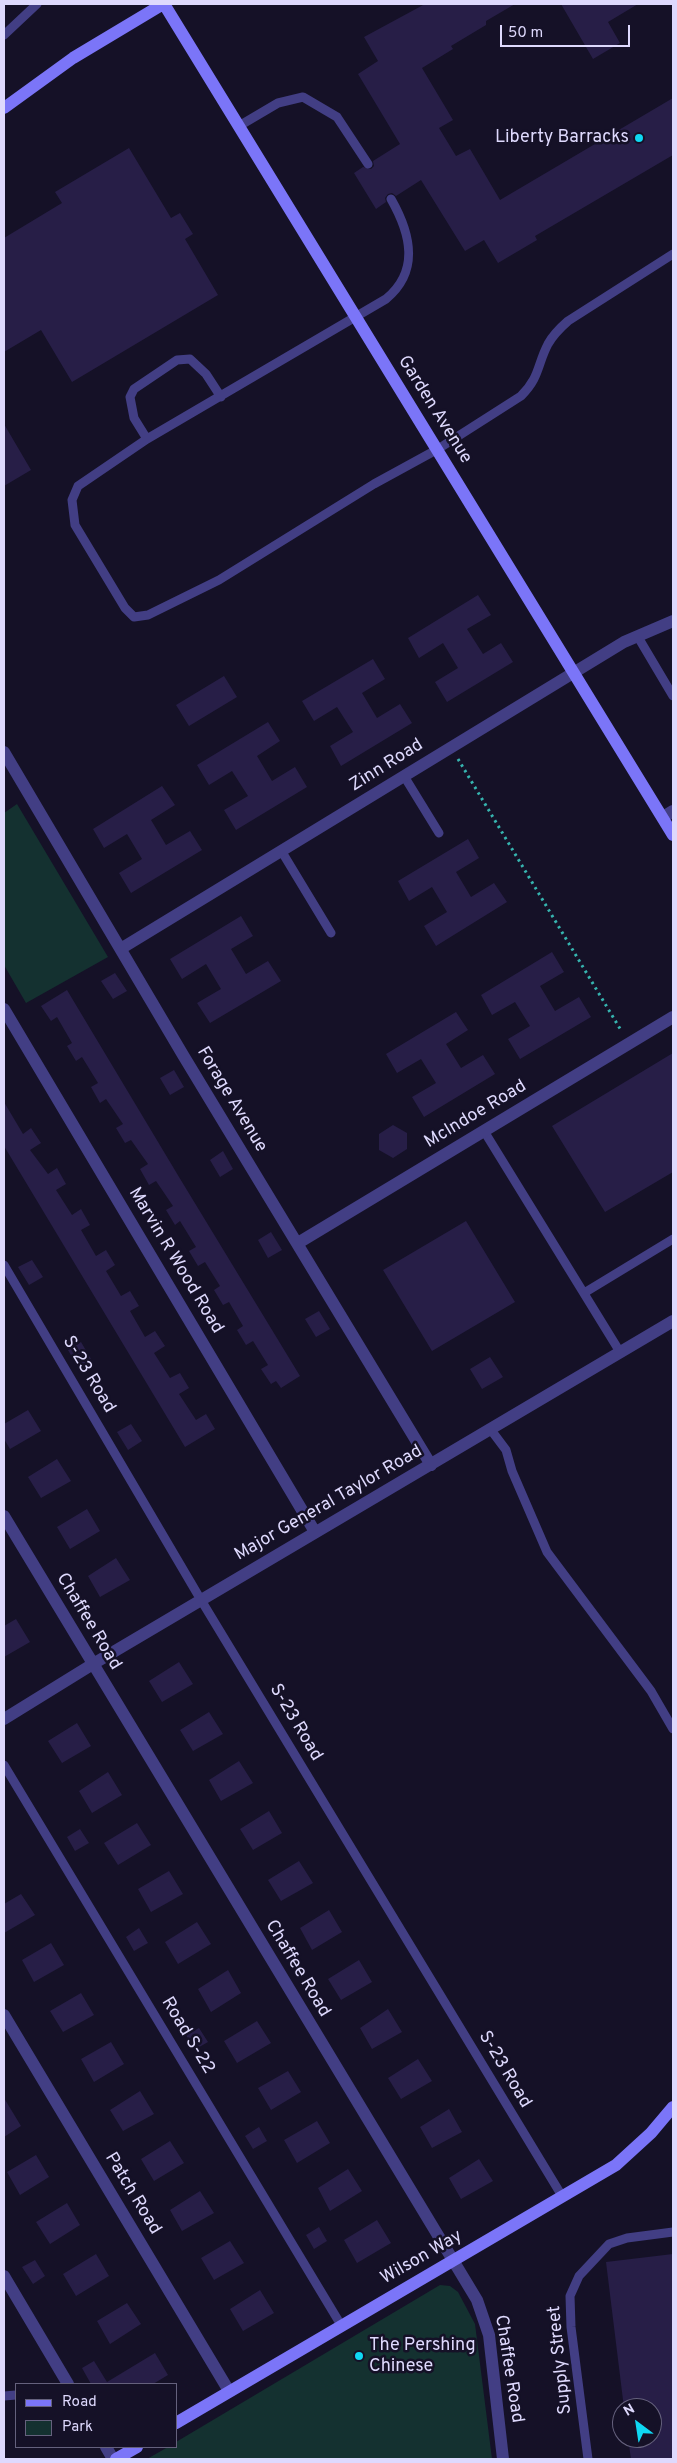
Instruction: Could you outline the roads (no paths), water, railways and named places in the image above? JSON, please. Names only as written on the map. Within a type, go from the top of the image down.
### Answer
[{"type":"street","points":[[4,108],[73,58],[163,4]]},
{"type":"street","name":"Garden Avenue","points":[[163,4],[574,671],[668,814],[673,835]]},
{"type":"street","name":"Zinn Road","points":[[122,948],[282,852],[574,671],[624,642],[673,621]]},
{"type":"street","name":"Forage Avenue","points":[[4,752],[122,948],[183,1056],[431,1465]]},
{"type":"street","name":"Marvin R Wood Road","points":[[4,1009],[315,1532]]},
{"type":"street","name":"McIndoe Road","points":[[298,1243],[673,1017]]},
{"type":"street","name":"Major General Taylor Road","points":[[4,1719],[92,1664],[491,1430],[673,1320]]},
{"type":"street","name":"Chaffee Road","points":[[4,1516],[477,2300],[489,2335],[503,2459]]},
{"type":"street","name":"Patch Road","points":[[4,2016],[229,2391]]},
{"type":"street","name":"Wilson Way","points":[[178,2422],[616,2165],[651,2133],[673,2107]]},
{"type":"street","points":[[4,2276],[67,2383]]},
{"type":"street","points":[[107,2448],[114,2459],[135,2448]]},
{"type":"lane","points":[[4,35],[38,4]]},
{"type":"lane","points":[[239,126],[278,103],[303,97],[337,117],[368,164]]},
{"type":"lane","points":[[391,199],[400,214],[410,250],[408,269],[400,288],[386,299],[147,439],[78,486],[72,500],[75,525],[125,608],[134,617],[148,615],[219,580],[374,484],[438,449],[521,396],[533,384],[548,344],[556,332],[568,321],[673,254]]},
{"type":"lane","points":[[147,439],[134,418],[130,397],[134,389],[177,360],[190,358],[206,374],[221,397]]},
{"type":"lane","points":[[638,637],[673,696]]},
{"type":"lane","points":[[404,776],[438,833]]},
{"type":"lane","points":[[282,852],[331,933]]},
{"type":"lane","points":[[484,1131],[620,1352]]},
{"type":"lane","points":[[584,1293],[673,1239]]},
{"type":"lane","name":"S-23 Road","points":[[4,1265],[201,1600],[562,2196]]},
{"type":"lane","points":[[491,1430],[506,1450],[512,1471],[547,1552],[651,1691],[673,1729]]},
{"type":"lane","name":"Road S-22","points":[[4,1765],[341,2325]]},
{"type":"lane","name":"Supply Street","points":[[588,2459],[571,2327],[570,2296],[579,2276],[609,2244],[627,2238],[673,2232]]},
{"type":"place","name":"Liberty Barracks","points":[[639,138]]},
{"type":"place","name":"The Pershing Chinese","points":[[359,2356]]}]
